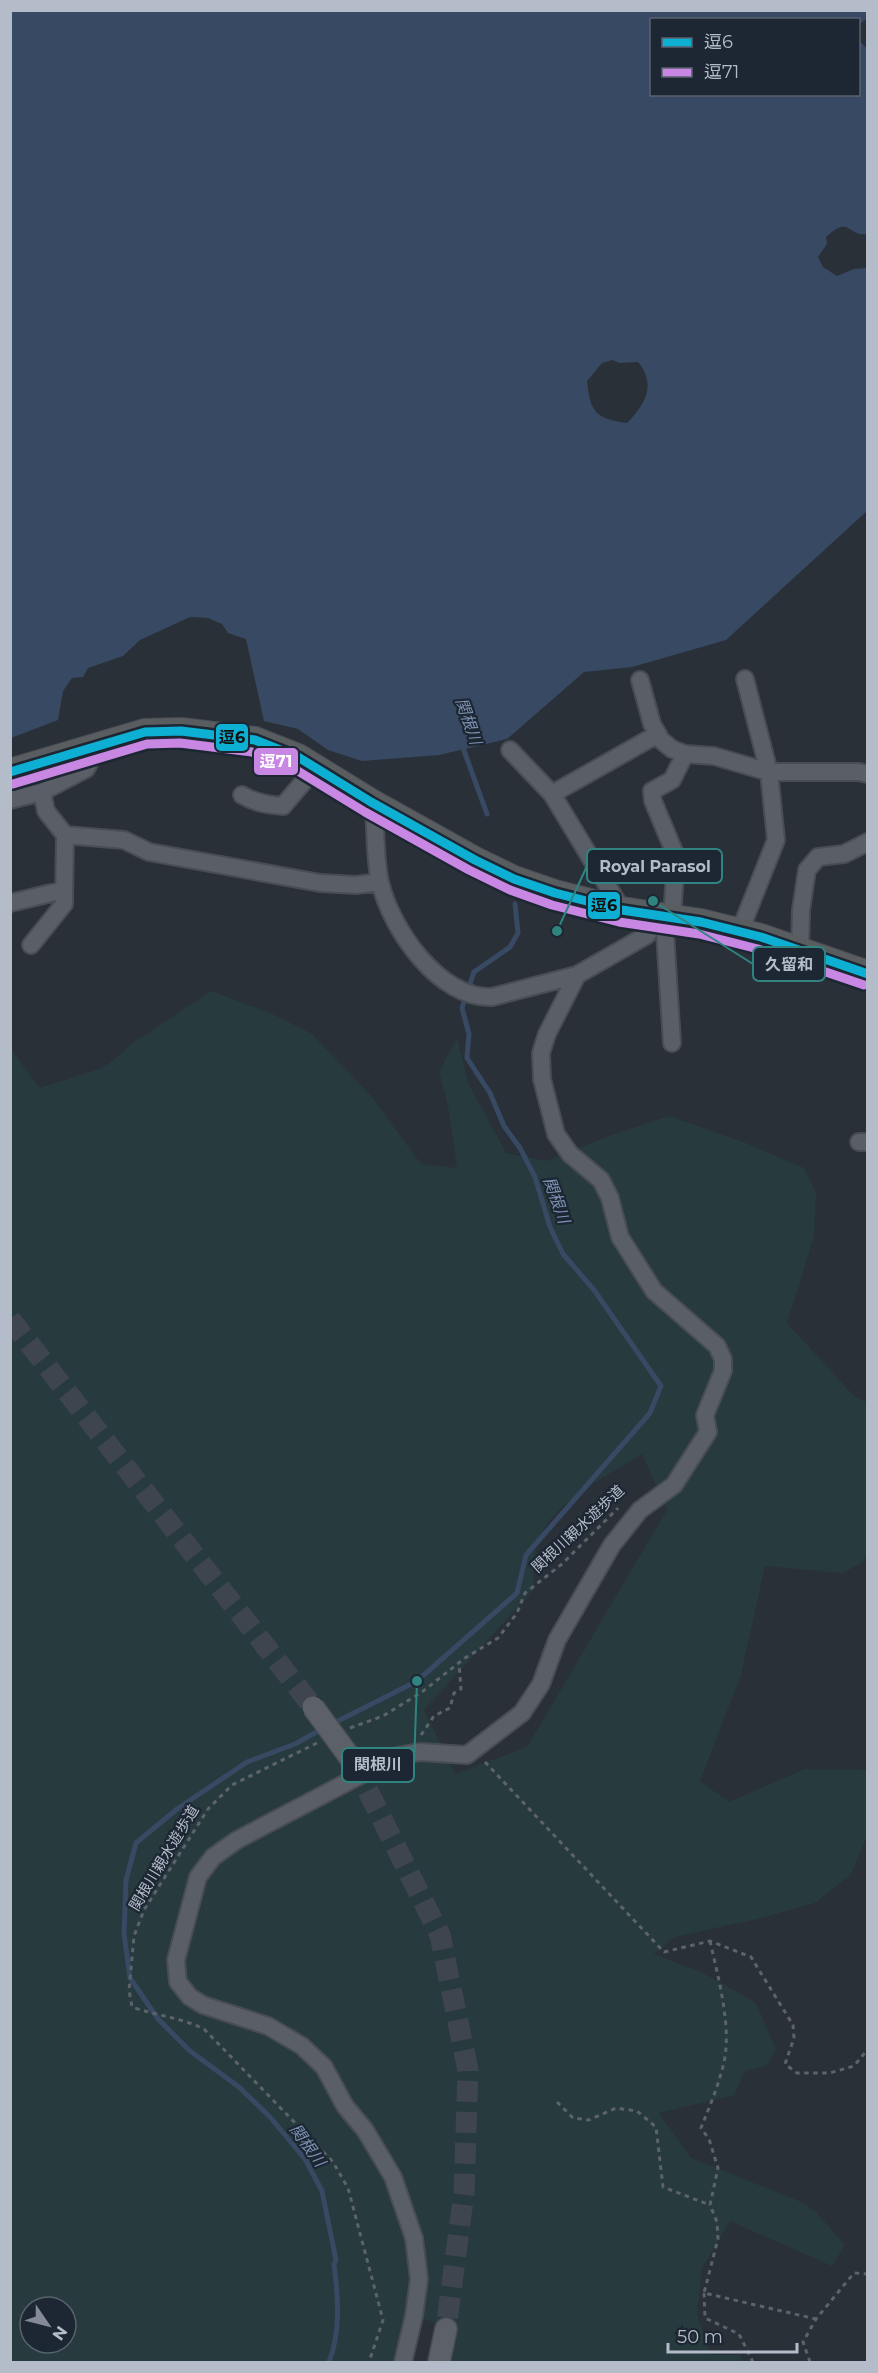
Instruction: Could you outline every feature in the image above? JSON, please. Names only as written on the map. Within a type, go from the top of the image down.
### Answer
[{"type":"highway","points":[[10,772],[145,732],[204,733],[255,740],[298,757],[371,802],[514,879],[555,893],[622,910],[740,931],[800,949],[867,974]]},
{"type":"main road","points":[[313,1707],[354,1763]]},
{"type":"main road","points":[[439,2362],[446,2329]]},
{"type":"street","points":[[740,931],[776,840],[769,772],[745,679]]},
{"type":"street","points":[[640,680],[652,724],[672,749],[685,754],[714,756],[769,772],[860,772],[867,774]]},
{"type":"street","points":[[552,794],[658,734]]},
{"type":"street","points":[[10,800],[42,792],[86,769],[99,745]]},
{"type":"street","points":[[510,750],[552,794],[622,910]]},
{"type":"street","points":[[672,1043],[665,917],[676,856],[653,801],[652,791],[672,780],[685,754]]},
{"type":"street","points":[[242,795],[266,805],[284,806],[315,767]]},
{"type":"street","points":[[31,945],[64,904],[65,835],[46,811],[42,792]]},
{"type":"street","points":[[371,802],[380,882],[398,925],[427,966],[454,989],[477,997],[492,996],[577,975],[647,935],[665,917]]},
{"type":"street","points":[[65,835],[124,840],[148,852],[320,883],[356,885],[380,882]]},
{"type":"street","points":[[800,949],[801,910],[807,870],[818,857],[844,854],[867,842]]},
{"type":"street","points":[[10,903],[64,890]]},
{"type":"street","points":[[403,2362],[414,2316],[419,2279],[414,2238],[393,2177],[365,2130],[345,2106],[324,2067],[302,2046],[268,2026],[203,2005],[190,1997],[178,1982],[176,1960],[198,1877],[213,1857],[237,1840],[397,1756],[420,1752],[467,1755],[522,1713],[541,1684],[557,1640],[612,1545],[640,1510],[674,1485],[708,1432],[705,1415],[723,1371],[723,1359],[717,1347],[654,1291],[620,1238],[610,1197],[601,1180],[570,1154],[556,1134],[542,1079],[542,1053],[547,1034],[577,975]]},
{"type":"path","name":"関根川親水遊歩道","points":[[346,1730],[383,1716],[422,1692],[459,1663],[498,1638],[517,1613],[525,1593],[562,1564],[621,1505]]},
{"type":"path","points":[[449,1754],[445,1746],[428,1742],[420,1737],[434,1716],[450,1708],[454,1693],[461,1689],[459,1663]]},
{"type":"path","name":"関根川親水遊歩道","points":[[325,1740],[232,1785],[208,1809],[144,1910],[134,1936],[129,1990],[132,2007],[184,2019],[204,2029],[333,2162],[348,2188],[383,2320],[369,2362]]},
{"type":"path","points":[[473,1750],[664,1952],[710,1941],[751,1957],[793,2025],[794,2038],[785,2064],[797,2073],[830,2073],[854,2066],[867,2049]]},
{"type":"path","points":[[710,1941],[726,2025],[724,2064],[701,2128],[709,2139],[718,2168],[710,2205],[717,2222],[718,2239],[704,2293],[705,2318],[739,2334],[753,2362]]},
{"type":"path","points":[[557,2102],[573,2118],[590,2120],[616,2108],[637,2111],[656,2127],[663,2187],[710,2205]]},
{"type":"path","points":[[810,2362],[804,2342],[816,2319],[854,2273],[867,2274]]},
{"type":"path","points":[[704,2293],[816,2319]]},
{"type":"green space","points":[[211,991],[270,1013],[312,1034],[371,1096],[421,1164],[457,1168],[448,1105],[439,1072],[457,1038],[468,1083],[506,1153],[547,1161],[609,1136],[669,1116],[746,1143],[804,1168],[816,1193],[814,1237],[787,1323],[854,1396],[867,1402],[867,1555],[862,1562],[843,1573],[765,1566],[741,1675],[700,1781],[729,1802],[805,1769],[867,1770],[867,1836],[851,1874],[815,1903],[761,1918],[675,1937],[654,1954],[705,1974],[756,2003],[776,2049],[766,2066],[745,2071],[734,2095],[659,2113],[691,2158],[804,2203],[817,2213],[845,2245],[832,2266],[730,2221],[702,2268],[697,2314],[711,2355],[740,2355],[743,2362],[451,2362],[457,2328],[406,2315],[395,2362],[11,2362],[10,1048],[40,1088],[105,1067],[133,1043]],"holes":[[[642,1454],[667,1510],[527,1747],[455,1774],[424,1710],[535,1588],[534,1562],[539,1540],[549,1522],[581,1492]]]},
{"type":"water","points":[[11,10],[867,11],[867,18],[860,24],[860,18],[650,18],[650,96],[860,96],[860,41],[867,49],[867,234],[840,227],[826,237],[827,244],[818,257],[823,267],[837,276],[854,269],[867,268],[867,511],[726,640],[632,667],[584,672],[507,739],[439,755],[362,761],[328,750],[298,729],[264,721],[246,639],[228,633],[222,624],[208,618],[190,617],[140,640],[123,656],[88,668],[83,677],[72,678],[63,691],[58,720],[11,738]],"holes":[[[612,360],[620,363],[638,362],[644,370],[648,387],[639,409],[627,423],[608,419],[596,412],[590,400],[587,381],[602,363]]]},
{"type":"waterway","name":"関根川","points":[[462,745],[487,814]]},
{"type":"waterway","name":"関根川","points":[[330,1725],[417,1681],[517,1593],[526,1555],[650,1413],[661,1386],[594,1290],[563,1254],[550,1227],[535,1177],[520,1148],[504,1126],[490,1093],[467,1058],[469,1034],[462,1008],[474,972],[510,947],[518,933],[515,904]]},
{"type":"waterway","name":"関根川","points":[[322,1729],[295,1744],[247,1762],[177,1809],[136,1843],[126,1880],[124,1934],[130,1978],[158,2019],[190,2051],[239,2087],[270,2117],[305,2159],[322,2191],[336,2260],[334,2264],[337,2326],[329,2362]]},
{"type":"tunnel","points":[[10,1319],[313,1707]]},
{"type":"tunnel","points":[[354,1763],[440,1935],[468,2070],[464,2193],[446,2329]]},
{"type":"transit line","name":"逗6","points":[[10,772],[145,732],[181,731],[255,740],[298,757],[371,802],[514,879],[555,893],[622,910],[701,922],[761,937],[868,974]]},
{"type":"transit line","name":"逗71","points":[[13,784],[147,744],[180,743],[252,752],[293,768],[365,812],[469,870],[510,890],[552,905],[619,922],[699,934],[758,949],[864,985]]},
{"type":"place","name":"久留和","points":[[653,901]]},
{"type":"place","name":"Royal Parasol","points":[[557,931]]},
{"type":"place","name":"関根川","points":[[417,1681]]}]
